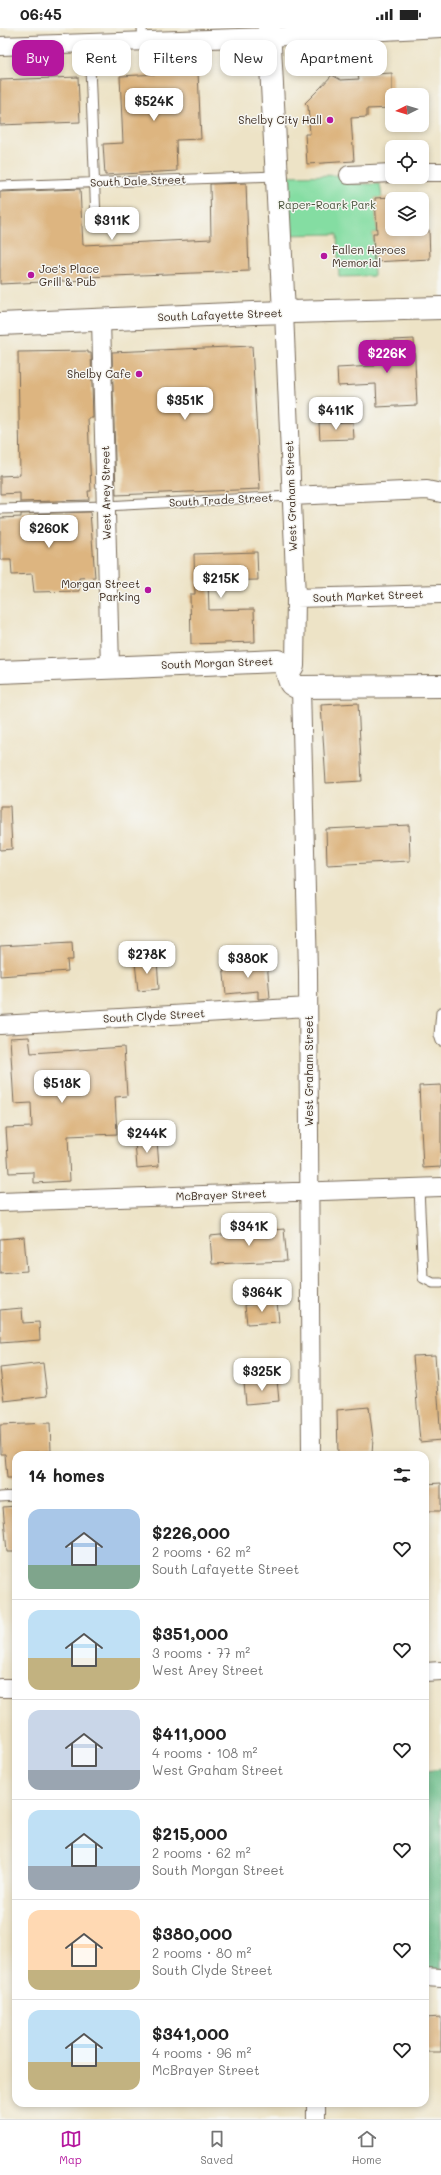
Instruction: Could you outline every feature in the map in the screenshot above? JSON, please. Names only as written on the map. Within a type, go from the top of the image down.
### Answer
[{"type":"street","points":[[0,46],[88,35],[441,28]]},
{"type":"street","points":[[269,32],[284,312]]},
{"type":"street","points":[[429,172],[441,172]]},
{"type":"street","points":[[349,175],[385,173]]},
{"type":"street","name":"South Lafayette Street","points":[[0,324],[284,312],[441,308]]},
{"type":"street","name":"West Graham Street","points":[[284,312],[296,598],[296,666],[294,683],[308,1007],[311,1451]]},
{"type":"street","name":"West Arey Street","points":[[101,320],[110,667]]},
{"type":"street","name":"South Trade Street","points":[[291,496],[427,490],[441,493]]},
{"type":"street","name":"South Market Street","points":[[296,598],[441,594]]},
{"type":"street","name":"South Morgan Street","points":[[0,672],[278,661],[283,663],[294,683]]},
{"type":"street","points":[[294,683],[441,686]]},
{"type":"street","name":"South Clyde Street","points":[[0,1025],[308,1007]]},
{"type":"street","name":"McBrayer Street","points":[[0,1202],[441,1187]]},
{"type":"street","points":[[429,1672],[441,1671]]},
{"type":"street","points":[[0,1688],[12,1688]]},
{"type":"street","points":[[429,1977],[441,1978]]},
{"type":"street","points":[[316,2107],[316,2119]]},
{"type":"lane","points":[[88,35],[93,183],[96,220]]},
{"type":"lane","name":"South Dale Street","points":[[0,186],[277,176]]},
{"type":"lane","name":"South Trade Street","points":[[0,509],[106,506],[291,496]]},
{"type":"lane","points":[[441,1012],[439,1035],[441,1041]]},
{"type":"lane","points":[[419,1188],[423,1278],[433,1283],[441,1283]]},
{"type":"lane","points":[[0,1497],[12,1496]]},
{"type":"green space","name":"Raper-Roark Park","points":[[349,175],[352,183],[354,184],[380,184],[382,198],[375,198],[377,233],[373,233],[374,276],[339,277],[337,234],[280,235],[277,176]]},
{"type":"green space","points":[[441,1769],[441,1978],[429,1977],[429,1770]]},
{"type":"building","name":"Shelby City Hall","points":[[387,73],[392,73],[392,88],[385,88],[385,108],[367,109],[367,117],[351,118],[354,161],[307,164],[305,134],[310,134],[308,106],[305,103],[331,76],[341,80],[359,79],[358,76],[387,76]]},
{"type":"building","points":[[120,76],[198,76],[201,139],[176,140],[177,171],[105,175],[103,144],[123,143]]},
{"type":"building","points":[[78,77],[80,122],[0,125],[0,80]]},
{"type":"building","points":[[246,183],[249,271],[85,277],[85,280],[0,284],[0,192],[80,189],[83,245],[211,239],[210,184]]},
{"type":"building","points":[[385,197],[385,236],[429,236],[429,230],[430,259],[374,262],[373,233],[377,233],[375,198]]},
{"type":"building","points":[[414,339],[417,405],[377,407],[376,384],[338,386],[337,368],[375,366],[373,341]]},
{"type":"building","points":[[252,346],[260,489],[116,495],[112,352]]},
{"type":"building","points":[[88,351],[88,353],[91,353],[93,418],[88,418],[91,491],[88,491],[89,500],[20,502],[20,493],[0,494],[0,476],[20,475],[18,352]]},
{"type":"building","points":[[353,422],[354,439],[320,440],[319,423]]},
{"type":"building","points":[[90,512],[95,577],[79,578],[79,591],[34,592],[32,574],[12,575],[11,560],[0,560],[0,518],[21,517],[21,514]]},
{"type":"building","points":[[257,552],[258,580],[208,581],[209,610],[254,609],[255,642],[191,644],[190,594],[195,594],[194,554]]},
{"type":"building","points":[[358,703],[362,781],[326,783],[321,705]]},
{"type":"building","points":[[0,806],[10,806],[12,849],[0,850]]},
{"type":"building","points":[[409,825],[410,861],[327,865],[326,829]]},
{"type":"building","points":[[72,942],[73,960],[67,960],[68,971],[0,976],[0,946]]},
{"type":"building","points":[[157,960],[159,989],[138,991],[135,962]]},
{"type":"building","points":[[267,961],[270,998],[258,999],[258,991],[226,994],[223,965]]},
{"type":"building","points":[[29,1037],[31,1053],[124,1047],[127,1096],[115,1097],[117,1134],[68,1136],[70,1181],[34,1183],[34,1172],[9,1173],[6,1128],[32,1127],[31,1103],[14,1104],[10,1038]]},
{"type":"building","points":[[441,1085],[441,1167],[423,1168],[419,1086]]},
{"type":"building","points":[[157,1141],[159,1166],[137,1168],[135,1142]]},
{"type":"building","points":[[284,1229],[287,1261],[212,1264],[210,1236]]},
{"type":"building","points":[[24,1237],[27,1271],[0,1273],[0,1239]]},
{"type":"building","points":[[277,1302],[279,1322],[247,1324],[245,1305]]},
{"type":"building","points":[[22,1308],[23,1323],[39,1322],[40,1340],[0,1343],[0,1310]]},
{"type":"building","points":[[435,1355],[441,1440],[420,1442],[413,1356]]},
{"type":"building","points":[[43,1363],[47,1396],[4,1401],[0,1368]]},
{"type":"building","points":[[277,1380],[279,1401],[246,1404],[244,1383]]},
{"type":"building","points":[[369,1407],[373,1439],[372,1451],[338,1451],[337,1410]]},
{"type":"building","points":[[50,1423],[51,1451],[12,1451],[12,1478],[7,1478],[5,1454],[1,1454],[0,1425]]},
{"type":"building","points":[[441,1483],[441,1511],[429,1511],[429,1484]]},
{"type":"building","points":[[12,1506],[12,1552],[7,1552],[3,1507]]},
{"type":"building","points":[[441,2017],[441,2052],[429,2052],[429,2018]]},
{"type":"place","name":"Shelby City Hall","points":[[330,120]]},
{"type":"place","name":"Fallen Heroes Memorial","points":[[324,256]]},
{"type":"place","name":"Joe's Place Grill & Pub","points":[[31,275]]},
{"type":"place","name":"Shelby Cafe","points":[[139,374]]},
{"type":"place","name":"Morgan Street Parking","points":[[148,590]]}]
